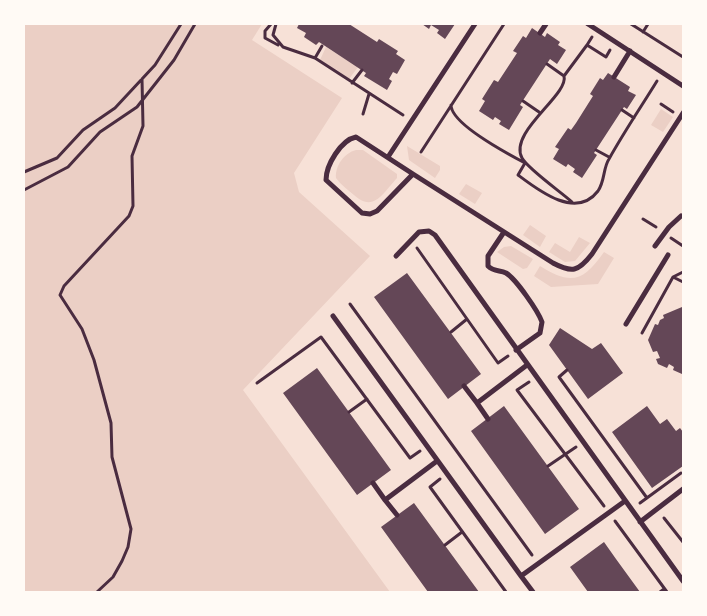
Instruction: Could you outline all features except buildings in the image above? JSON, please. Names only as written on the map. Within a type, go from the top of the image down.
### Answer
[{"type":"street","points":[[388,157],[475,24]]},
{"type":"street","points":[[540,33],[546,24]]},
{"type":"street","points":[[588,24],[683,86]]},
{"type":"street","points":[[614,77],[630,51]]},
{"type":"street","points":[[414,174],[377,211],[370,214],[362,213],[326,180],[326,172],[344,143],[350,138],[356,137],[564,269],[572,270],[580,266],[592,254],[683,113]]},
{"type":"street","points":[[655,246],[669,227],[681,216]]},
{"type":"street","points":[[396,256],[423,230],[429,231],[434,235],[683,581]]},
{"type":"street","points":[[504,232],[488,256],[488,266],[506,273],[513,279],[542,322],[540,333],[516,350]]},
{"type":"street","points":[[626,324],[668,255]]},
{"type":"street","points":[[333,316],[437,462],[534,592]]},
{"type":"street","points":[[477,403],[528,365]]},
{"type":"street","points":[[464,386],[488,419]]},
{"type":"street","points":[[386,500],[437,462]]},
{"type":"street","points":[[374,483],[397,515]]},
{"type":"street","points":[[640,522],[683,489]]},
{"type":"street","points":[[521,576],[625,501]]},
{"type":"path","points":[[24,172],[57,158],[83,130],[115,108],[155,65],[182,24]]},
{"type":"path","points":[[24,190],[68,168],[100,132],[137,107],[174,60],[195,24]]},
{"type":"path","points":[[271,24],[265,30],[265,38],[283,47],[315,58],[400,114]]},
{"type":"path","points":[[276,24],[273,35],[283,47]]},
{"type":"path","points":[[421,152],[504,24]]},
{"type":"path","points":[[631,24],[683,57]]},
{"type":"path","points":[[643,32],[648,24]]},
{"type":"path","points":[[525,163],[520,152],[522,140],[539,112],[563,87],[564,76],[586,45]]},
{"type":"path","points":[[315,58],[322,46]]},
{"type":"path","points":[[546,64],[564,76]]},
{"type":"path","points":[[352,83],[362,70]]},
{"type":"path","points":[[525,163],[518,175],[558,200],[573,203],[590,198],[598,191],[609,157],[659,77]]},
{"type":"path","points":[[97,592],[112,577],[122,561],[128,547],[131,528],[112,457],[111,422],[94,360],[82,330],[60,295],[64,286],[129,216],[132,206],[132,156],[142,126],[142,79]]},
{"type":"path","points":[[363,114],[369,94]]},
{"type":"path","points":[[523,101],[539,112]]},
{"type":"path","points":[[661,104],[676,113]]},
{"type":"path","points":[[451,105],[454,116],[465,125],[525,163],[573,203]]},
{"type":"path","points":[[622,110],[634,118]]},
{"type":"path","points":[[596,150],[609,157]]},
{"type":"path","points":[[411,240],[498,363],[516,350]]},
{"type":"path","points":[[642,333],[673,277],[683,272]]},
{"type":"path","points":[[673,277],[683,282]]},
{"type":"path","points":[[350,304],[539,563]]},
{"type":"path","points":[[451,332],[466,319]]},
{"type":"path","points":[[257,384],[321,336],[410,458],[426,446]]},
{"type":"path","points":[[566,370],[559,377],[647,498]]},
{"type":"path","points":[[536,377],[517,390],[666,591],[660,592]]},
{"type":"path","points":[[349,412],[367,399]]},
{"type":"path","points":[[548,466],[583,442]]},
{"type":"path","points":[[631,510],[682,473]]},
{"type":"path","points":[[446,474],[430,487],[506,592]]},
{"type":"path","points":[[647,531],[665,517],[683,542]]},
{"type":"path","points":[[445,545],[462,532]]},
{"type":"shaded area","points":[[24,24],[262,24],[252,40],[342,98],[294,173],[299,192],[370,256],[243,390],[390,592],[24,592]]},
{"type":"shaded area","points":[[326,47],[358,67],[349,79],[320,60]]},
{"type":"shaded area","points":[[661,109],[673,117],[663,132],[651,125]]},
{"type":"shaded area","points":[[407,146],[440,166],[440,170],[435,178],[409,160]]},
{"type":"shaded area","points":[[356,150],[363,150],[397,174],[397,178],[383,195],[373,201],[361,200],[336,178],[337,169],[341,161],[348,154]]},
{"type":"shaded area","points":[[466,184],[482,193],[475,204],[459,194]]},
{"type":"shaded area","points":[[530,225],[546,236],[540,247],[523,235]]},
{"type":"shaded area","points":[[579,237],[590,243],[575,261],[565,262],[549,252],[555,243],[570,252]]},
{"type":"shaded area","points":[[511,246],[533,259],[527,268],[523,269],[497,252],[504,247]]},
{"type":"shaded area","points":[[604,252],[614,258],[598,284],[551,287],[534,276],[540,266],[560,276],[576,277],[590,269]]}]
